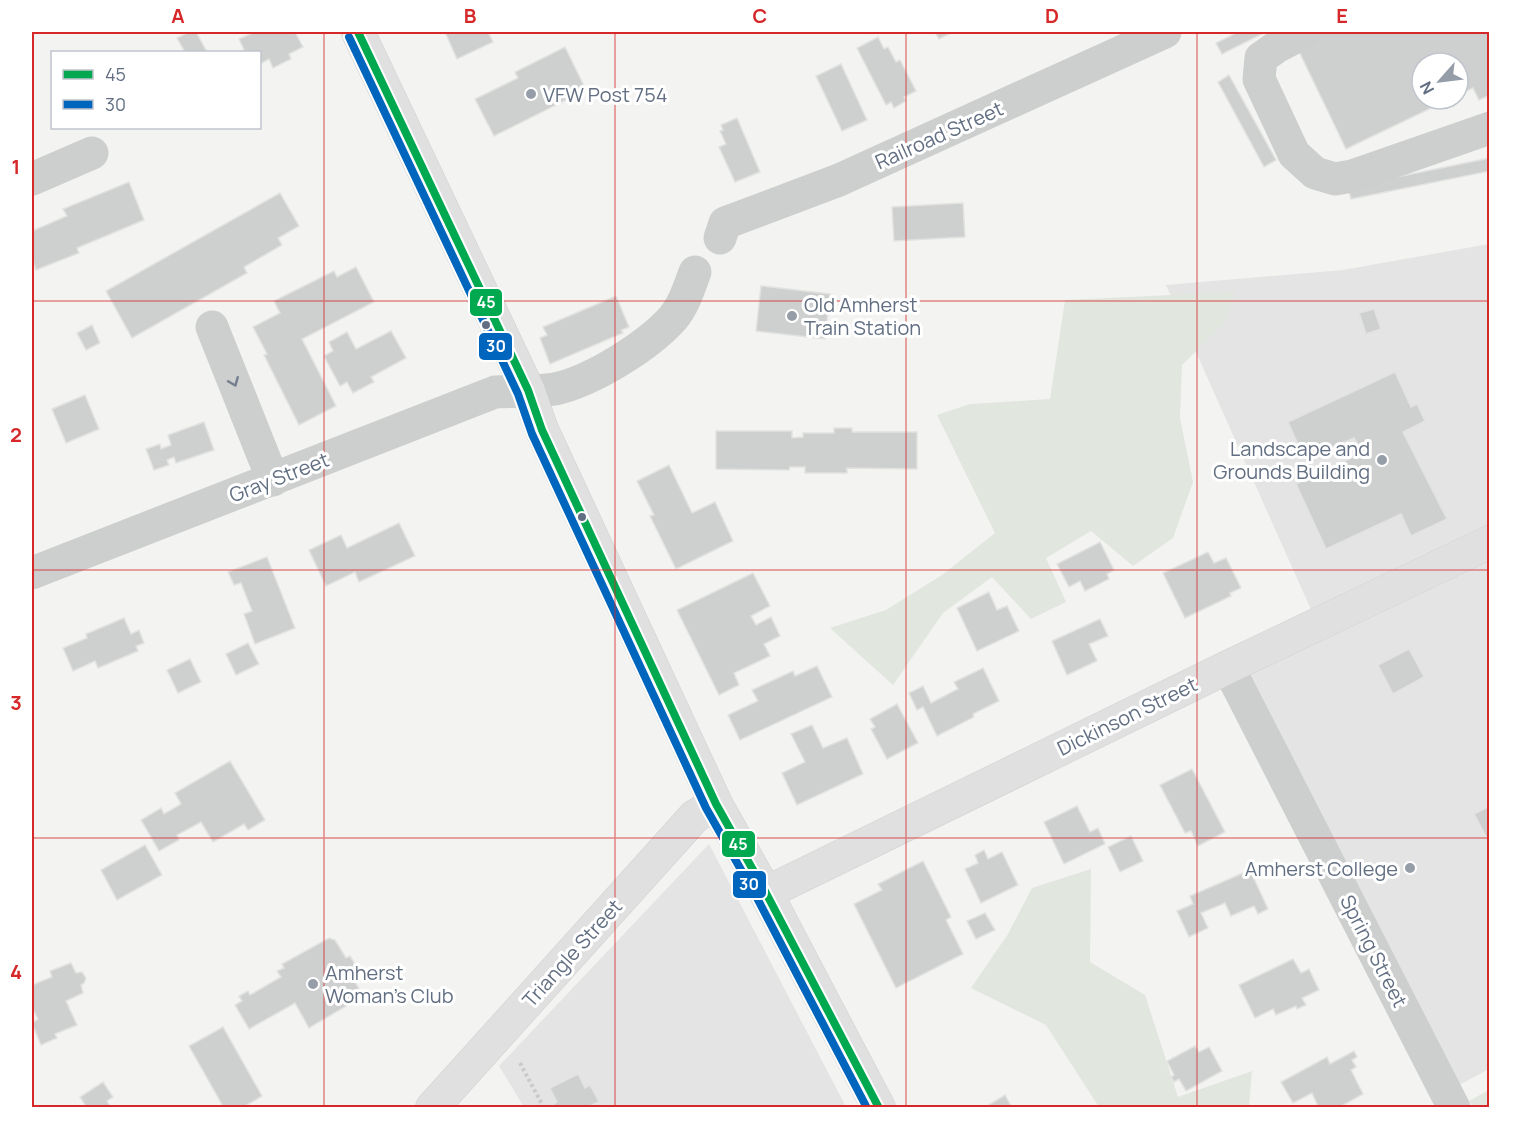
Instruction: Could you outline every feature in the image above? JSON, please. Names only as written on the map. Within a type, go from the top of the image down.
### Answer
[{"type":"main road","points":[[358,32],[528,390],[542,430],[716,804],[766,893],[879,1107]]},
{"type":"main road","name":"Dickinson Street","points":[[766,893],[1228,667],[1490,542]]},
{"type":"main road","name":"Triangle Street","points":[[432,1107],[695,816],[716,804]]},
{"type":"street","name":"Railroad Street","points":[[720,238],[725,223],[839,180],[1165,32]]},
{"type":"street","points":[[1305,32],[1261,58],[1259,79],[1294,154],[1315,172],[1335,179],[1352,176],[1490,128]]},
{"type":"street","points":[[32,179],[92,153]]},
{"type":"street","points":[[528,390],[553,389],[574,384],[603,371],[644,343],[673,318],[686,296],[695,272]]},
{"type":"street","points":[[212,327],[273,480]]},
{"type":"street","name":"Gray Street","points":[[32,573],[495,392],[528,390]]},
{"type":"street","name":"Spring Street","points":[[1228,667],[1454,1107]]},
{"type":"path","points":[[520,1063],[544,1107]]},
{"type":"shaded area","name":"Amherst College","points":[[1489,244],[1489,1069],[1446,1092],[1228,667],[1317,623],[1166,285],[1343,270]]},
{"type":"shaded area","points":[[1235,292],[1224,324],[1182,365],[1180,418],[1193,482],[1173,538],[1133,566],[1091,531],[1046,558],[1066,602],[1031,619],[992,577],[943,613],[893,685],[830,628],[886,610],[942,575],[995,533],[937,415],[970,404],[1050,399],[1065,300]]},
{"type":"shaded area","points":[[709,844],[846,1107],[524,1107],[499,1066]]},
{"type":"shaded area","points":[[1091,869],[1090,962],[1145,995],[1178,1097],[1252,1071],[1249,1107],[1099,1107],[1046,1025],[971,988],[1008,934],[1032,888]]},
{"type":"shaded area","points":[[1489,1090],[1489,1107],[1473,1107],[1469,1101]]},
{"type":"building","points":[[189,32],[196,32],[206,51],[184,51],[177,38]]},
{"type":"building","points":[[255,32],[295,32],[303,47],[289,54],[291,59],[273,68],[269,59],[261,63],[261,51],[245,51],[239,39]]},
{"type":"building","points":[[445,32],[488,32],[493,42],[457,59]]},
{"type":"building","points":[[935,32],[953,32],[939,39]]},
{"type":"building","points":[[1238,32],[1266,32],[1222,54],[1216,43]]},
{"type":"building","points":[[1320,32],[1490,32],[1490,95],[1479,100],[1473,88],[1470,89],[1470,51],[1410,51],[1410,111],[1425,111],[1346,149],[1295,43]]},
{"type":"building","points":[[878,37],[884,49],[888,47],[896,62],[900,60],[916,91],[904,97],[906,101],[894,108],[891,102],[886,105],[857,48]]},
{"type":"building","name":"VFW Post 754","points":[[565,47],[586,90],[494,136],[475,99],[518,78],[515,72]]},
{"type":"building","points":[[841,64],[867,120],[842,131],[816,76]]},
{"type":"building","points":[[1229,75],[1276,160],[1264,167],[1218,82]]},
{"type":"building","points":[[737,118],[760,172],[735,182],[719,147],[726,144],[720,131],[723,130],[721,125]]},
{"type":"building","points":[[1490,158],[1490,171],[1351,199],[1348,187]]},
{"type":"building","points":[[129,182],[144,220],[77,248],[79,253],[36,270],[32,258],[32,231],[67,216],[63,209]]},
{"type":"building","points":[[280,193],[299,226],[278,238],[282,245],[244,267],[247,273],[132,338],[106,291]]},
{"type":"building","points":[[963,203],[965,237],[894,241],[892,207]]},
{"type":"building","points":[[356,267],[374,302],[302,339],[336,406],[299,425],[264,355],[267,354],[253,327],[280,313],[274,301],[334,271],[337,277]]},
{"type":"building","name":"Old Amherst Train Station","points":[[761,286],[830,294],[825,339],[756,331]]},
{"type":"building","points":[[616,296],[629,327],[621,330],[623,333],[550,364],[540,338],[547,335],[543,327]]},
{"type":"building","points":[[1374,309],[1381,329],[1366,334],[1359,313]]},
{"type":"building","points":[[92,325],[100,343],[86,350],[77,333]]},
{"type":"building","points":[[391,331],[406,358],[371,377],[374,382],[353,393],[347,382],[340,386],[324,356],[333,351],[329,342],[347,332],[356,349]]},
{"type":"building","name":"Landscape and Grounds Building","points":[[1395,372],[1411,407],[1417,404],[1425,421],[1403,432],[1447,519],[1411,536],[1401,514],[1326,549],[1296,484],[1349,459],[1344,449],[1357,443],[1354,438],[1305,460],[1288,422]]},
{"type":"building","points":[[85,395],[99,429],[66,443],[52,409]]},
{"type":"building","points":[[204,422],[214,450],[176,463],[174,457],[167,460],[169,465],[154,470],[146,449],[160,444],[161,449],[171,445],[168,435]]},
{"type":"building","points":[[834,428],[852,428],[852,432],[917,432],[917,469],[847,468],[847,473],[805,473],[805,467],[790,467],[789,470],[716,469],[716,431],[792,431],[792,438],[803,437],[803,433],[834,433]]},
{"type":"building","points":[[669,465],[692,513],[715,502],[733,541],[676,569],[650,516],[654,515],[637,481]]},
{"type":"building","points":[[399,523],[415,556],[359,582],[355,572],[326,586],[309,550],[341,535],[347,548]]},
{"type":"building","points":[[1100,542],[1114,570],[1107,574],[1109,579],[1085,591],[1080,581],[1069,587],[1057,564]]},
{"type":"building","points":[[1208,552],[1214,563],[1226,558],[1241,588],[1230,593],[1231,596],[1185,618],[1163,573]]},
{"type":"building","points":[[267,557],[295,628],[255,644],[244,614],[252,611],[241,583],[234,585],[228,572]]},
{"type":"building","points":[[753,573],[770,606],[751,616],[756,625],[771,617],[780,636],[764,644],[770,656],[734,673],[739,685],[719,695],[677,610]]},
{"type":"building","points":[[989,592],[997,610],[1007,606],[1019,631],[977,651],[957,608]]},
{"type":"building","points":[[124,618],[131,634],[139,630],[144,643],[136,646],[138,651],[98,668],[95,661],[73,671],[63,648],[87,638],[86,634]]},
{"type":"building","points":[[1100,619],[1108,636],[1089,644],[1097,661],[1067,675],[1052,641]]},
{"type":"building","points":[[248,643],[259,664],[236,675],[226,654]]},
{"type":"building","points":[[1409,649],[1424,677],[1393,694],[1378,665]]},
{"type":"building","points":[[190,659],[201,682],[178,693],[167,670]]},
{"type":"building","points":[[817,666],[832,697],[740,740],[728,715],[758,701],[752,690],[793,671],[795,676]]},
{"type":"building","points":[[983,668],[999,701],[937,736],[923,707],[917,710],[909,693],[923,686],[931,703],[958,689],[954,682]]},
{"type":"building","points":[[897,704],[918,743],[887,759],[871,729],[875,727],[870,719]]},
{"type":"building","points":[[812,725],[823,748],[847,738],[863,774],[797,805],[782,773],[805,762],[791,734]]},
{"type":"building","points":[[230,761],[265,820],[248,830],[244,824],[213,842],[201,822],[177,835],[179,840],[159,851],[141,820],[161,808],[164,814],[181,804],[175,793]]},
{"type":"building","points":[[1192,769],[1225,832],[1198,846],[1191,831],[1185,833],[1160,785]]},
{"type":"building","points":[[1077,806],[1090,832],[1098,828],[1105,844],[1064,864],[1044,822]]},
{"type":"building","points":[[1490,806],[1490,844],[1474,814]]},
{"type":"building","points":[[1131,836],[1143,861],[1120,872],[1108,847]]},
{"type":"building","points":[[145,845],[162,875],[117,900],[101,870]]},
{"type":"building","points":[[984,850],[988,859],[1002,852],[1018,885],[981,903],[965,869],[978,863],[975,855]]},
{"type":"building","points":[[923,861],[951,917],[946,920],[963,954],[896,988],[854,904],[882,890],[878,884]]},
{"type":"building","points":[[1250,870],[1268,909],[1258,914],[1254,906],[1231,916],[1225,903],[1201,913],[1208,928],[1189,937],[1177,911],[1193,904],[1190,896]]},
{"type":"building","points":[[985,913],[995,930],[976,939],[967,921]]},
{"type":"building","name":"Amherst Woman's Club","points":[[329,938],[335,940],[346,958],[350,956],[359,970],[351,975],[363,996],[309,1028],[295,1003],[249,1029],[235,1005],[242,1001],[239,996],[248,991],[250,995],[281,977],[277,971],[284,968],[282,964]]},
{"type":"building","points":[[1293,959],[1301,973],[1309,969],[1319,990],[1302,998],[1306,1005],[1297,1009],[1296,1006],[1276,1015],[1273,1009],[1255,1018],[1239,985]]},
{"type":"building","points":[[71,963],[76,973],[82,972],[86,978],[81,985],[83,993],[66,1001],[77,1025],[55,1034],[57,1038],[41,1045],[32,1023],[38,1019],[32,1007],[32,985],[52,977],[50,971]]},
{"type":"building","points":[[223,1027],[262,1096],[242,1108],[224,1108],[189,1046]]},
{"type":"building","points":[[1195,1046],[1199,1052],[1209,1047],[1222,1071],[1186,1091],[1179,1079],[1174,1082],[1171,1077],[1174,1075],[1167,1061]]},
{"type":"building","points":[[1354,1051],[1357,1057],[1352,1060],[1356,1067],[1351,1070],[1363,1094],[1338,1108],[1319,1108],[1312,1093],[1293,1103],[1281,1082],[1327,1057],[1330,1064]]},
{"type":"building","points":[[578,1074],[585,1088],[590,1085],[599,1102],[592,1105],[593,1108],[556,1108],[554,1104],[557,1102],[550,1088]]},
{"type":"building","points":[[103,1082],[113,1097],[107,1101],[111,1108],[87,1108],[80,1097]]},
{"type":"building","points":[[1005,1095],[1012,1108],[984,1108]]},
{"type":"transit line","name":"45","points":[[358,32],[528,390],[542,430],[716,804],[766,893],[879,1108]]},
{"type":"transit line","name":"30","points":[[349,37],[518,394],[532,434],[706,808],[757,898],[867,1108]]},
{"type":"place","name":"VFW Post 754","points":[[531,94]]},
{"type":"place","name":"Old Amherst Train Station","points":[[792,316]]},
{"type":"place","name":"Landscape and Grounds Building","points":[[1382,460]]},
{"type":"place","name":"Amherst College","points":[[1410,868]]},
{"type":"place","name":"Amherst Woman's Club","points":[[313,984]]}]
